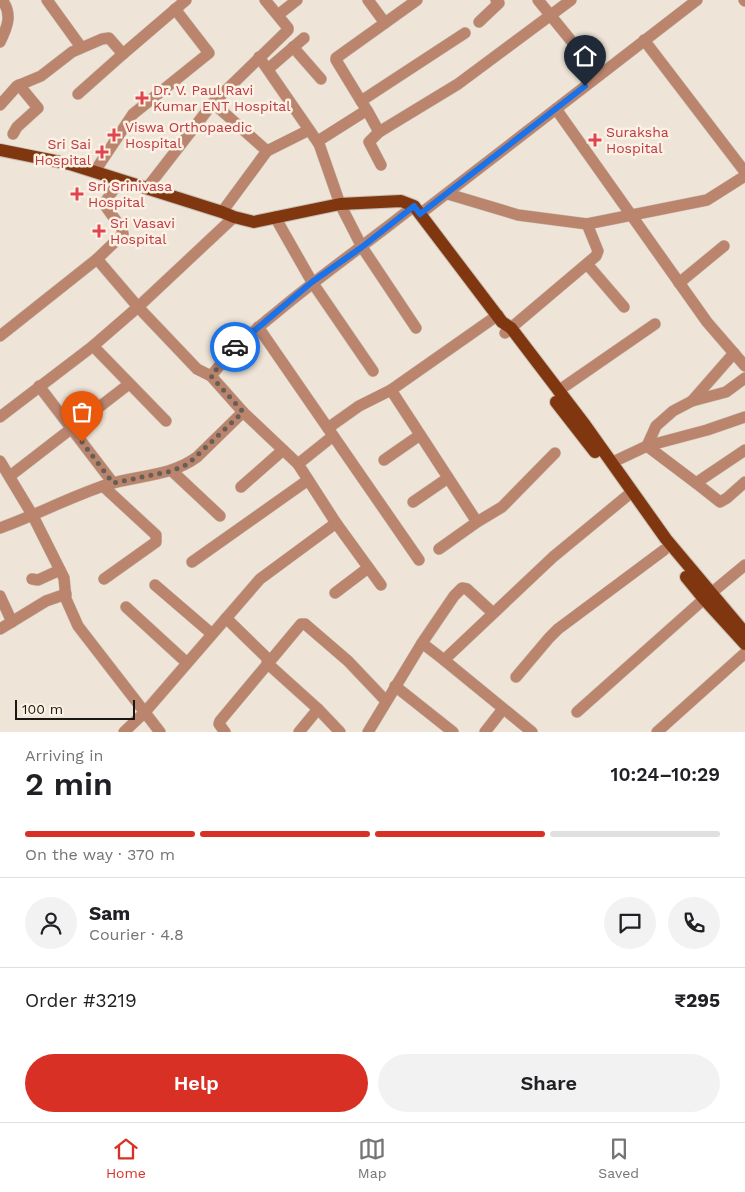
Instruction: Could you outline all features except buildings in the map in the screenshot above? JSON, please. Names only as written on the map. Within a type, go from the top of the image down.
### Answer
[{"type":"main road","points":[[0,150],[70,164],[254,222],[340,204],[401,201],[417,210],[582,428],[613,462],[666,539],[745,644]]},
{"type":"main road","points":[[504,325],[558,391],[664,550],[745,633]]},
{"type":"street","points":[[47,0],[82,47]]},
{"type":"street","points":[[78,94],[186,0]]},
{"type":"street","points":[[147,188],[213,104],[288,30],[265,0]]},
{"type":"street","points":[[278,15],[297,0]]},
{"type":"street","points":[[368,0],[385,23]]},
{"type":"street","points":[[378,132],[336,60],[338,55],[417,0]]},
{"type":"street","points":[[479,22],[499,3],[496,0]]},
{"type":"street","points":[[538,0],[599,75]]},
{"type":"street","points":[[381,165],[369,142],[378,132],[458,84],[571,0]]},
{"type":"street","points":[[211,376],[238,345],[312,282],[417,210],[448,194],[697,0]]},
{"type":"street","points":[[0,42],[8,26],[7,2]]},
{"type":"street","points":[[95,172],[134,114],[208,53],[175,9]]},
{"type":"street","points":[[319,144],[318,141],[364,106],[465,34]]},
{"type":"street","points":[[0,105],[11,91],[19,85],[41,76],[72,52],[82,47],[109,38],[123,54]]},
{"type":"street","points":[[268,69],[304,38]]},
{"type":"street","points":[[644,40],[745,172]]},
{"type":"street","points":[[293,47],[321,79]]},
{"type":"street","points":[[259,57],[319,144],[340,204],[362,247],[416,328]]},
{"type":"street","points":[[13,134],[17,127],[38,108],[19,85]]},
{"type":"street","points":[[213,104],[267,151]]},
{"type":"street","points":[[556,109],[707,322],[745,366]]},
{"type":"street","points":[[0,417],[93,346],[138,307],[228,214],[267,151],[309,130]]},
{"type":"street","points":[[448,194],[518,215],[587,224],[707,200],[745,176]]},
{"type":"street","points":[[0,336],[97,260],[122,234],[122,229],[104,204],[120,180]]},
{"type":"street","points":[[275,217],[312,282],[373,370]]},
{"type":"street","points":[[298,464],[359,406],[391,390],[504,325],[587,264],[596,256],[598,251],[587,224]]},
{"type":"street","points":[[679,283],[724,246]]},
{"type":"street","points":[[97,260],[138,307],[197,369],[211,376],[243,412],[298,464],[336,523],[381,585]]},
{"type":"street","points":[[587,264],[624,307]]},
{"type":"street","points":[[558,391],[655,324]]},
{"type":"street","points":[[258,327],[419,560]]},
{"type":"street","points":[[93,346],[166,421]]},
{"type":"street","points":[[692,401],[734,354]]},
{"type":"street","points":[[647,446],[656,426],[673,411],[692,401],[726,392],[745,378]]},
{"type":"street","points":[[10,476],[129,384]]},
{"type":"street","points":[[39,386],[72,429],[108,484],[156,535],[156,542],[104,579]]},
{"type":"street","points":[[391,390],[477,522]]},
{"type":"street","points":[[0,528],[108,484],[172,471],[188,464],[243,412]]},
{"type":"street","points":[[613,462],[647,446],[707,430],[745,417]]},
{"type":"street","points":[[384,460],[420,435]]},
{"type":"street","points":[[647,446],[720,502],[745,482]]},
{"type":"street","points":[[241,487],[283,450]]},
{"type":"street","points":[[696,483],[745,450]]},
{"type":"street","points":[[439,549],[502,507],[555,453]]},
{"type":"street","points":[[0,461],[33,516],[64,578],[66,599],[78,626],[160,732]]},
{"type":"street","points":[[172,471],[220,516]]},
{"type":"street","points":[[412,502],[448,478]]},
{"type":"street","points":[[192,562],[308,480]]},
{"type":"street","points":[[444,660],[553,557],[627,496]]},
{"type":"street","points":[[124,732],[145,712],[260,579],[336,523]]},
{"type":"street","points":[[516,678],[558,629],[664,550]]},
{"type":"street","points":[[577,712],[745,565]]},
{"type":"street","points":[[335,593],[368,568]]},
{"type":"street","points":[[32,579],[38,580],[60,570]]},
{"type":"street","points":[[155,585],[212,634]]},
{"type":"street","points":[[368,732],[422,643],[454,596],[462,588],[467,589],[493,613]]},
{"type":"street","points":[[0,629],[46,600],[66,594]]},
{"type":"street","points":[[0,596],[12,622]]},
{"type":"street","points":[[126,607],[187,663]]},
{"type":"street","points":[[226,618],[340,732]]},
{"type":"street","points":[[225,732],[221,729],[220,721],[301,624],[305,624],[348,661],[386,701]]},
{"type":"street","points":[[422,643],[532,732]]},
{"type":"street","points":[[657,732],[745,653]]},
{"type":"street","points":[[395,686],[453,732]]},
{"type":"street","points":[[299,732],[318,709]]},
{"type":"street","points":[[485,732],[503,710]]},
{"type":"way so far","points":[[82,442],[113,483],[172,471],[188,464],[243,412],[211,376],[235,347]]},
{"type":"place","name":"Dr. V. Paul Ravi Kumar ENT Hospital","points":[[142,98]]},
{"type":"place","name":"Viswa Orthopaedic Hospital","points":[[114,135]]},
{"type":"place","name":"Suraksha Hospital","points":[[595,140]]},
{"type":"place","name":"Sri Sai Hospital","points":[[102,152]]},
{"type":"place","name":"Sri Srinivasa Hospital","points":[[77,194]]},
{"type":"place","name":"Sri Vasavi Hospital","points":[[99,231]]},
{"type":"route","points":[[235,347],[312,282],[362,247],[414,206],[420,214],[448,194],[585,86]]}]
